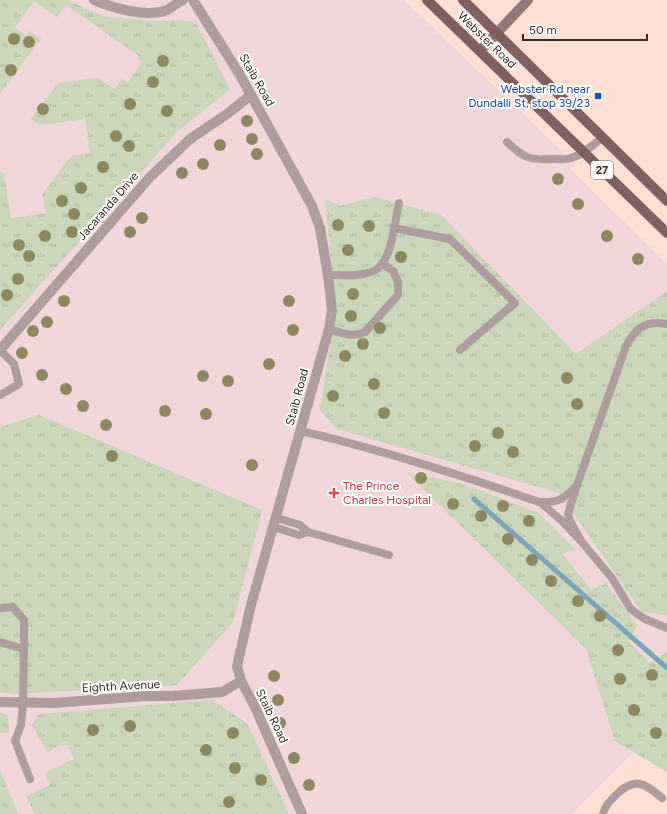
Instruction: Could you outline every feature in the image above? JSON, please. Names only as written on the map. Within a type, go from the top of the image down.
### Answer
[{"type":"main road","name":"Webster Road","points":[[427,0],[667,233]]},
{"type":"main road","name":"Webster Road","points":[[463,0],[667,201]]},
{"type":"street","points":[[94,0],[104,4],[144,13],[165,10],[183,0]]},
{"type":"street","name":"Staib Road","points":[[193,0],[240,75],[312,206],[320,228],[328,275],[332,310],[330,329],[288,474],[276,523],[259,578],[237,666],[241,682],[255,708],[302,814]]},
{"type":"street","points":[[480,51],[528,0]]},
{"type":"street","name":"Jacaranda Drive","points":[[0,350],[150,178],[190,139],[251,96]]},
{"type":"street","name":"Eighth Avenue","points":[[0,702],[54,703],[222,692],[241,682]]},
{"type":"lane","points":[[507,142],[520,154],[527,158],[570,159],[584,152],[602,137]]},
{"type":"lane","points":[[328,275],[367,273],[376,270],[382,264],[387,256],[399,203]]},
{"type":"lane","points":[[394,228],[450,239],[515,303],[460,350]]},
{"type":"lane","points":[[330,329],[353,335],[359,335],[365,332],[393,302],[398,295],[398,282],[392,271],[382,264]]},
{"type":"lane","points":[[581,541],[570,521],[568,514],[576,485],[626,346],[631,337],[643,326],[651,323],[667,324]]},
{"type":"lane","points":[[0,350],[14,364],[19,384],[0,394]]},
{"type":"lane","points":[[301,431],[342,441],[471,478],[539,502],[550,503],[562,499],[569,494],[576,485]]},
{"type":"lane","points":[[539,502],[562,521],[581,541],[612,578],[630,608],[645,619],[667,628]]},
{"type":"lane","points":[[276,523],[300,524],[308,532],[389,556]]},
{"type":"lane","points":[[0,608],[13,607],[24,620],[23,703],[21,725],[14,741],[30,779]]},
{"type":"lane","points":[[0,642],[24,649]]},
{"type":"lane","points":[[603,814],[610,801],[621,789],[634,783],[648,786],[662,798]]},
{"type":"shaded area","name":"The Prince Charles Hospital","points":[[0,0],[404,0],[570,159],[576,167],[569,168],[667,264],[667,729],[661,723],[572,814],[0,814]]},
{"type":"green space","points":[[0,0],[67,0],[103,16],[151,21],[182,20],[196,23],[230,89],[177,132],[0,330],[0,171],[4,174],[11,218],[46,213],[42,194],[71,156],[90,153],[85,119],[40,125],[31,119],[58,83],[98,78],[114,89],[122,79],[128,82],[142,62],[138,59],[139,56],[66,5],[57,17],[34,1],[15,28],[26,36],[30,31],[41,39],[0,94]]},
{"type":"green space","points":[[375,197],[441,215],[576,354],[667,291],[667,615],[642,612],[559,493],[337,429],[320,410],[336,309],[325,199],[340,206]]},
{"type":"green space","points":[[39,415],[262,510],[233,622],[177,685],[15,694],[0,692],[0,427]]},
{"type":"green space","points":[[407,473],[463,484],[539,513],[576,550],[562,553],[591,590],[606,583],[637,625],[629,642],[649,663],[667,652],[667,772],[615,741],[586,649]]},
{"type":"green space","points":[[211,700],[247,723],[289,814],[35,814],[26,796],[50,785],[45,773],[74,759],[68,745],[58,746],[48,753],[32,725],[39,714]]},
{"type":"green space","points":[[0,712],[8,716],[9,733],[0,733]]},
{"type":"green space","points":[[0,770],[18,814],[0,814]]},
{"type":"waterway","points":[[474,499],[667,668]]},
{"type":"place","name":"Webster Rd near Dundalli St, stop 39/23","points":[[598,96]]},
{"type":"place","name":"The Prince Charles Hospital","points":[[334,493]]}]
